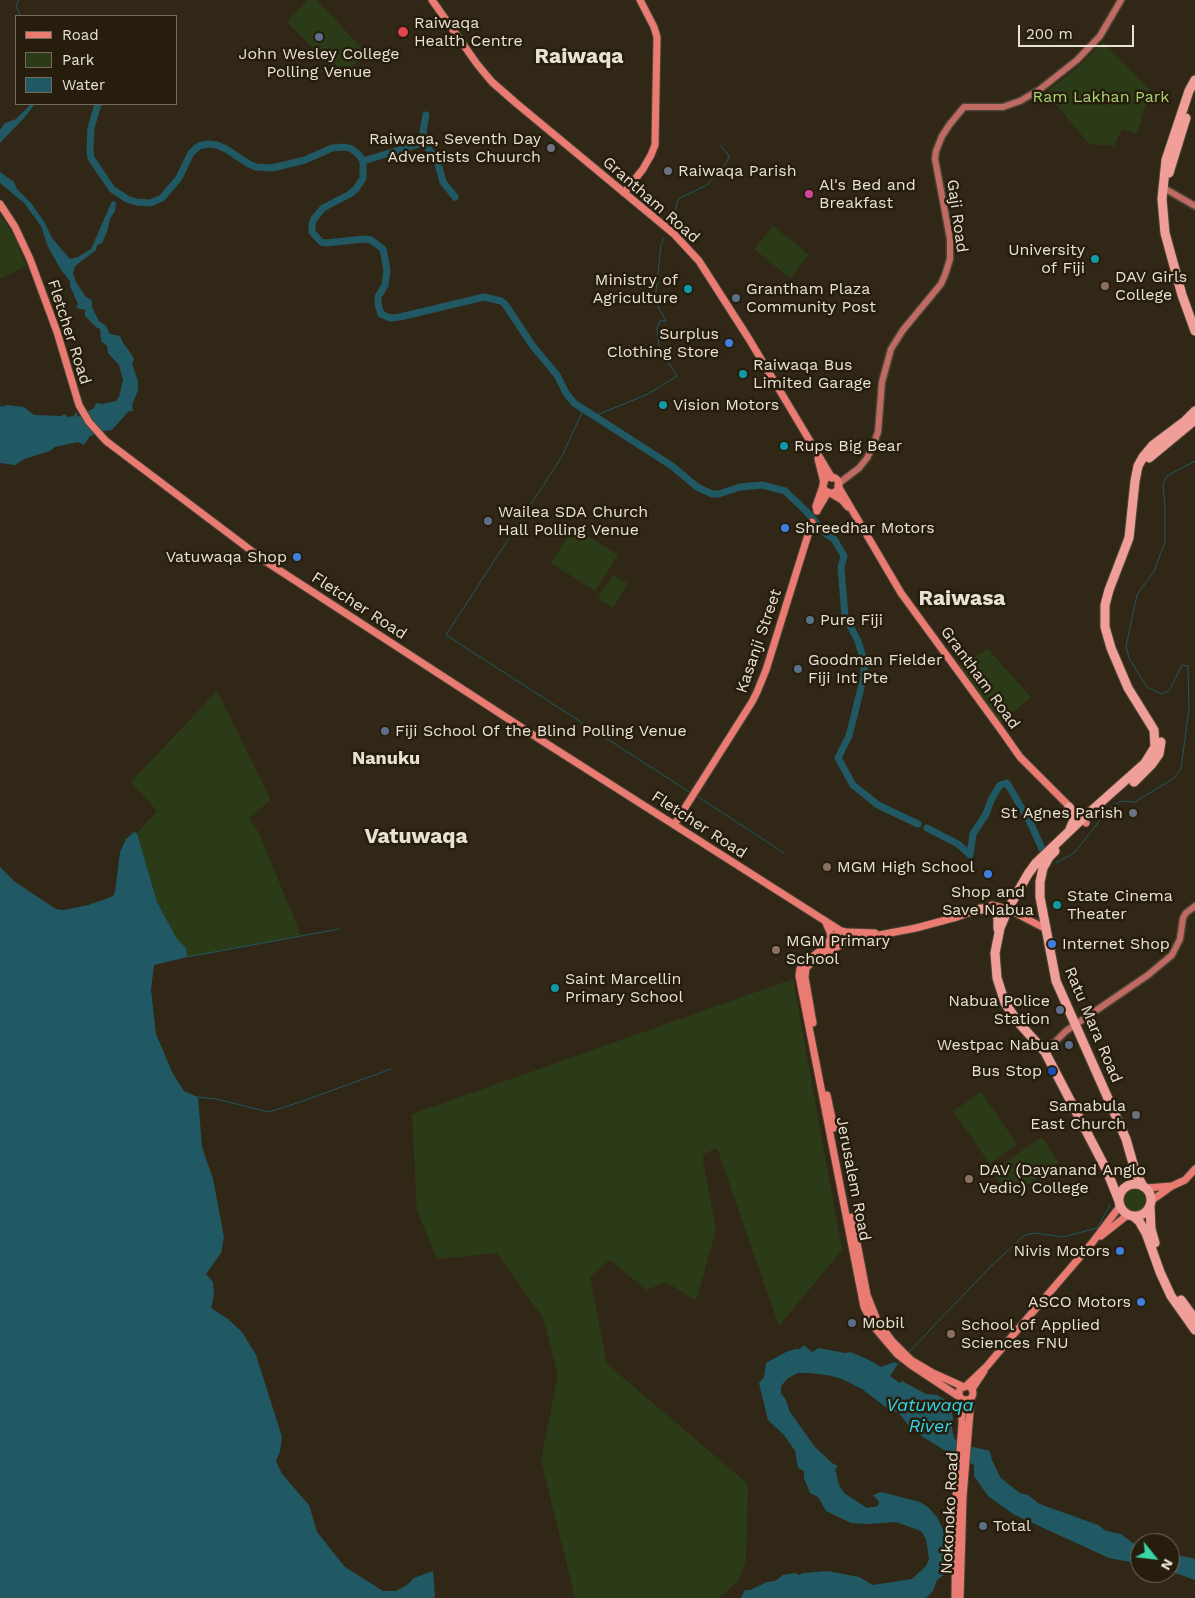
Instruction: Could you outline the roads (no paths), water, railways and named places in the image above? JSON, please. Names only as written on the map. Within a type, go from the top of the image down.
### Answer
[{"type":"highway","points":[[1195,80],[1189,91],[1169,160],[1162,218],[1182,295],[1195,331]]},
{"type":"highway","points":[[1169,160],[1195,92]]},
{"type":"highway","points":[[1165,189],[1168,220],[1174,248],[1195,317]]},
{"type":"highway","name":"Ratu Mara Road","points":[[1144,1187],[1136,1174],[1126,1139],[1056,981],[1040,897],[1041,875],[1049,857],[1145,763],[1155,747],[1156,736],[1154,730],[1128,688],[1111,648],[1105,627],[1105,605],[1129,538],[1134,481],[1138,466],[1153,445],[1195,411]]},
{"type":"highway","name":"Ratu Mara Road","points":[[1120,1204],[1107,1171],[1045,1052],[1018,1022],[1005,1003],[997,978],[995,964],[997,939],[1008,909],[1036,863],[1069,832],[1146,772],[1160,749],[1161,735],[1159,728],[1133,686],[1116,648],[1111,632],[1110,607],[1134,539],[1140,477],[1144,465],[1154,453],[1195,420]]},
{"type":"highway","points":[[1069,832],[1074,820],[1070,806]]},
{"type":"highway","points":[[980,908],[992,909],[997,913],[999,922],[997,939]]},
{"type":"highway","points":[[1195,1319],[1174,1289],[1153,1235],[1151,1196],[1144,1187],[1133,1184],[1128,1185],[1121,1192],[1120,1204],[1122,1210],[1132,1216],[1144,1229],[1171,1296],[1195,1330]]},
{"type":"highway","points":[[1132,1216],[1143,1214],[1150,1204]]},
{"type":"main road","name":"Grantham Road","points":[[432,0],[492,82],[674,234],[703,265],[901,593],[1020,757],[1084,821]]},
{"type":"main road","points":[[624,193],[643,169],[655,145],[657,37],[640,0]]},
{"type":"main road","name":"Fletcher Road","points":[[0,204],[22,241],[60,341],[76,397],[95,430],[113,446],[257,556],[826,922],[841,937]]},
{"type":"main road","name":"Grantham Road","points":[[816,451],[823,484],[829,493],[842,500],[852,511]]},
{"type":"main road","points":[[823,484],[828,478],[835,481]]},
{"type":"main road","name":"Kasanji Street","points":[[815,516],[829,493],[836,491],[835,481]]},
{"type":"main road","name":"Kasanji Street","points":[[674,825],[757,692],[766,670],[815,516],[823,484]]},
{"type":"main road","points":[[841,937],[880,934],[916,928],[992,905],[1008,909],[1046,928]]},
{"type":"main road","points":[[812,957],[831,938],[826,922]]},
{"type":"main road","name":"Jerusalem Road","points":[[841,937],[812,957],[800,969],[799,978],[864,1307],[875,1328],[897,1354],[962,1399]]},
{"type":"main road","name":"Jerusalem Road","points":[[841,937],[809,964],[806,968],[805,977],[867,1295],[877,1320],[901,1351],[933,1374],[967,1388]]},
{"type":"main road","points":[[1150,1204],[1172,1186],[1185,1180],[1195,1169]]},
{"type":"main road","points":[[1144,1187],[1172,1186]]},
{"type":"main road","points":[[967,1388],[974,1394],[971,1399],[962,1399],[960,1392],[967,1388],[1092,1243],[1120,1204]]},
{"type":"main road","points":[[1092,1243],[1125,1217],[1132,1216]]},
{"type":"main road","name":"Nokonoko Road","points":[[962,1399],[964,1440]]},
{"type":"main road","name":"Nokonoko Road","points":[[955,1598],[962,1460],[971,1399]]},
{"type":"main road","name":"Nokonoko Road","points":[[957,1569],[960,1598]]},
{"type":"street","name":"Gaji Road","points":[[835,481],[848,475],[863,463],[875,441],[880,417],[882,382],[891,349],[903,330],[945,275],[950,259],[950,239],[935,159],[939,143],[950,124],[964,107],[1003,107],[1020,101],[1039,90],[1077,60],[1100,36],[1121,0]]},
{"type":"street","points":[[1165,189],[1195,206]]},
{"type":"street","points":[[1045,1052],[1074,1025],[1168,959],[1178,945],[1183,918],[1195,906]]},
{"type":"water","points":[[34,105],[0,143],[0,130],[5,123],[16,119],[28,107]]},
{"type":"water","points":[[0,172],[14,182],[17,189],[31,203],[45,223],[52,238],[70,259],[78,257],[91,249],[112,201],[116,202],[115,211],[110,219],[102,243],[97,245],[96,250],[75,266],[73,273],[76,282],[86,297],[92,300],[92,307],[99,321],[106,326],[110,334],[120,336],[130,352],[134,359],[132,364],[138,381],[138,390],[132,405],[133,411],[129,411],[112,430],[90,436],[84,445],[78,442],[55,447],[50,451],[24,459],[15,465],[0,463],[0,404],[1,407],[8,405],[24,407],[34,415],[61,416],[65,414],[67,417],[74,416],[76,412],[78,417],[94,408],[96,403],[102,404],[116,401],[119,397],[123,380],[119,365],[108,353],[107,346],[101,341],[100,329],[85,316],[85,310],[76,308],[78,304],[70,286],[70,281],[61,270],[48,247],[41,226],[24,203],[0,183]]},
{"type":"water","points":[[134,832],[137,833],[157,902],[177,939],[186,948],[187,957],[154,965],[151,990],[156,1034],[173,1074],[184,1091],[198,1097],[202,1147],[213,1179],[224,1237],[221,1253],[206,1274],[213,1282],[214,1295],[211,1308],[228,1319],[242,1332],[256,1355],[282,1437],[276,1461],[282,1474],[309,1505],[317,1532],[345,1567],[383,1591],[396,1591],[407,1585],[414,1578],[433,1571],[435,1596],[433,1598],[0,1598],[0,867],[15,882],[56,909],[64,910],[88,905],[113,896],[120,852],[126,839]]},
{"type":"water","name":"Vatuwaqa River","points":[[804,1345],[812,1352],[819,1348],[845,1353],[850,1352],[881,1367],[894,1362],[898,1364],[890,1376],[900,1383],[902,1381],[926,1394],[937,1395],[944,1399],[951,1408],[954,1438],[960,1444],[990,1451],[1000,1477],[1020,1493],[1028,1495],[1038,1503],[1098,1525],[1106,1531],[1121,1534],[1130,1541],[1130,1562],[1109,1558],[1013,1514],[988,1496],[974,1476],[974,1465],[947,1452],[912,1430],[898,1412],[892,1412],[862,1389],[832,1376],[798,1373],[788,1378],[781,1386],[781,1394],[785,1398],[790,1412],[815,1447],[832,1463],[838,1466],[835,1469],[839,1485],[844,1493],[867,1508],[878,1506],[879,1502],[873,1495],[881,1492],[920,1502],[928,1507],[937,1517],[949,1542],[947,1568],[945,1574],[937,1580],[933,1591],[926,1598],[741,1598],[745,1590],[775,1581],[783,1575],[795,1573],[799,1575],[828,1571],[859,1577],[873,1585],[912,1579],[926,1566],[929,1559],[926,1539],[921,1531],[896,1522],[851,1523],[826,1511],[818,1497],[810,1493],[804,1478],[804,1471],[798,1468],[795,1451],[784,1435],[768,1420],[759,1383],[764,1377],[766,1363],[786,1352],[800,1349]]},
{"type":"water","points":[[1180,1555],[1195,1559],[1195,1580],[1180,1575]]},
{"type":"waterway","points":[[19,0],[16,5],[20,15]]},
{"type":"waterway","points":[[98,105],[91,128],[91,158],[112,189],[127,199],[136,202],[150,203],[162,198],[179,178],[191,153],[199,146],[217,145],[256,167],[272,168],[305,160],[332,148],[345,147],[352,149],[363,161],[363,178],[356,189],[350,194],[323,208],[314,219],[312,232],[321,242],[364,239],[371,240],[383,249],[387,270],[385,285],[378,297],[381,314],[390,318],[400,317],[484,297],[501,301],[505,304],[532,345],[557,375],[566,393],[574,403],[672,466],[697,487],[712,494],[719,494],[740,487],[762,485],[785,491],[825,533],[834,539],[844,556],[841,568],[845,616],[858,641],[864,661],[864,676],[849,736],[838,758],[853,785],[878,805],[918,824]]},
{"type":"waterway","points":[[426,115],[423,131],[427,147],[437,160],[443,182],[455,197]]},
{"type":"waterway","points":[[363,161],[426,142]]},
{"type":"waterway","points":[[676,225],[677,202],[680,198],[707,185],[726,163],[729,157],[720,145]]},
{"type":"waterway","points":[[595,416],[648,394],[677,376],[659,347],[657,328],[660,321],[666,321],[655,301],[661,245],[664,238]]},
{"type":"waterway","points":[[583,410],[561,458],[446,635],[691,793]]},
{"type":"waterway","points":[[1056,863],[1075,852],[1108,810],[1121,801],[1135,802],[1174,778],[1181,769],[1189,708],[1188,666],[1182,665],[1169,691],[1161,694],[1147,687],[1129,658],[1126,646],[1137,595],[1154,571],[1165,542],[1163,484],[1167,476],[1195,461]]},
{"type":"waterway","points":[[927,828],[958,844],[970,855],[973,834],[986,814],[991,800],[1000,785],[1007,783],[1031,824],[1042,849]]},
{"type":"waterway","points":[[697,796],[784,853]]},
{"type":"waterway","points":[[187,957],[339,929]]},
{"type":"waterway","points":[[198,1097],[216,1099],[269,1112],[391,1069]]},
{"type":"waterway","points":[[909,1352],[991,1266],[1025,1235],[1035,1233],[1063,1237],[1097,1228],[1110,1205]]},
{"type":"place","name":"Raiwaqa Health Centre","points":[[403,32]]},
{"type":"place","name":"John Wesley College Polling Venue","points":[[319,37]]},
{"type":"place","name":"Raiwaqa, Seventh Day Adventists Chuurch","points":[[551,148]]},
{"type":"place","name":"Raiwaqa Parish","points":[[668,171]]},
{"type":"place","name":"Al's Bed and Breakfast","points":[[809,194]]},
{"type":"place","name":"University of Fiji","points":[[1095,259]]},
{"type":"place","name":"DAV Girls College","points":[[1105,286]]},
{"type":"place","name":"Ministry of Agriculture","points":[[688,289]]},
{"type":"place","name":"Grantham Plaza Community Post","points":[[736,298]]},
{"type":"place","name":"Surplus Clothing Store","points":[[729,343]]},
{"type":"place","name":"Raiwaqa Bus Limited Garage","points":[[743,374]]},
{"type":"place","name":"Vision Motors","points":[[663,405]]},
{"type":"place","name":"Rups Big Bear","points":[[784,446]]},
{"type":"place","name":"Wailea SDA Church Hall Polling Venue","points":[[488,521]]},
{"type":"place","name":"Shreedhar Motors","points":[[785,528]]},
{"type":"place","name":"Vatuwaqa Shop","points":[[297,557]]},
{"type":"place","name":"Pure Fiji","points":[[810,620]]},
{"type":"place","name":"Goodman Fielder Fiji Int Pte","points":[[798,669]]},
{"type":"place","name":"Fiji School Of the Blind Polling Venue","points":[[385,731]]},
{"type":"place","name":"St Agnes Parish","points":[[1133,813]]},
{"type":"place","name":"MGM High School","points":[[827,867]]},
{"type":"place","name":"Shop and Save Nabua","points":[[988,874]]},
{"type":"place","name":"State Cinema Theater","points":[[1057,905]]},
{"type":"place","name":"Internet Shop","points":[[1052,944]]},
{"type":"place","name":"MGM Primary School","points":[[776,950]]},
{"type":"place","name":"Saint Marcellin Primary School","points":[[555,988]]},
{"type":"place","name":"Nabua Police Station","points":[[1060,1010]]},
{"type":"place","name":"Westpac Nabua","points":[[1069,1045]]},
{"type":"place","name":"Bus Stop","points":[[1052,1071]]},
{"type":"place","name":"Samabula East Church","points":[[1136,1115]]},
{"type":"place","name":"DAV (Dayanand Anglo Vedic) College","points":[[969,1179]]},
{"type":"place","name":"Nivis Motors","points":[[1120,1251]]},
{"type":"place","name":"ASCO Motors","points":[[1141,1302]]},
{"type":"place","name":"Mobil","points":[[852,1323]]},
{"type":"place","name":"School of Applied Sciences FNU","points":[[951,1334]]},
{"type":"place","name":"Total","points":[[983,1526]]},
{"type":"district","name":"Raiwaqa","points":[[579,57]]},
{"type":"district","name":"Raiwasa","points":[[962,599]]},
{"type":"district","name":"Nanuku","points":[[386,759]]},
{"type":"district","name":"Vatuwaqa","points":[[416,837]]},
{"type":"park label","name":"Ram Lakhan Park","points":[[1101,97]]}]
